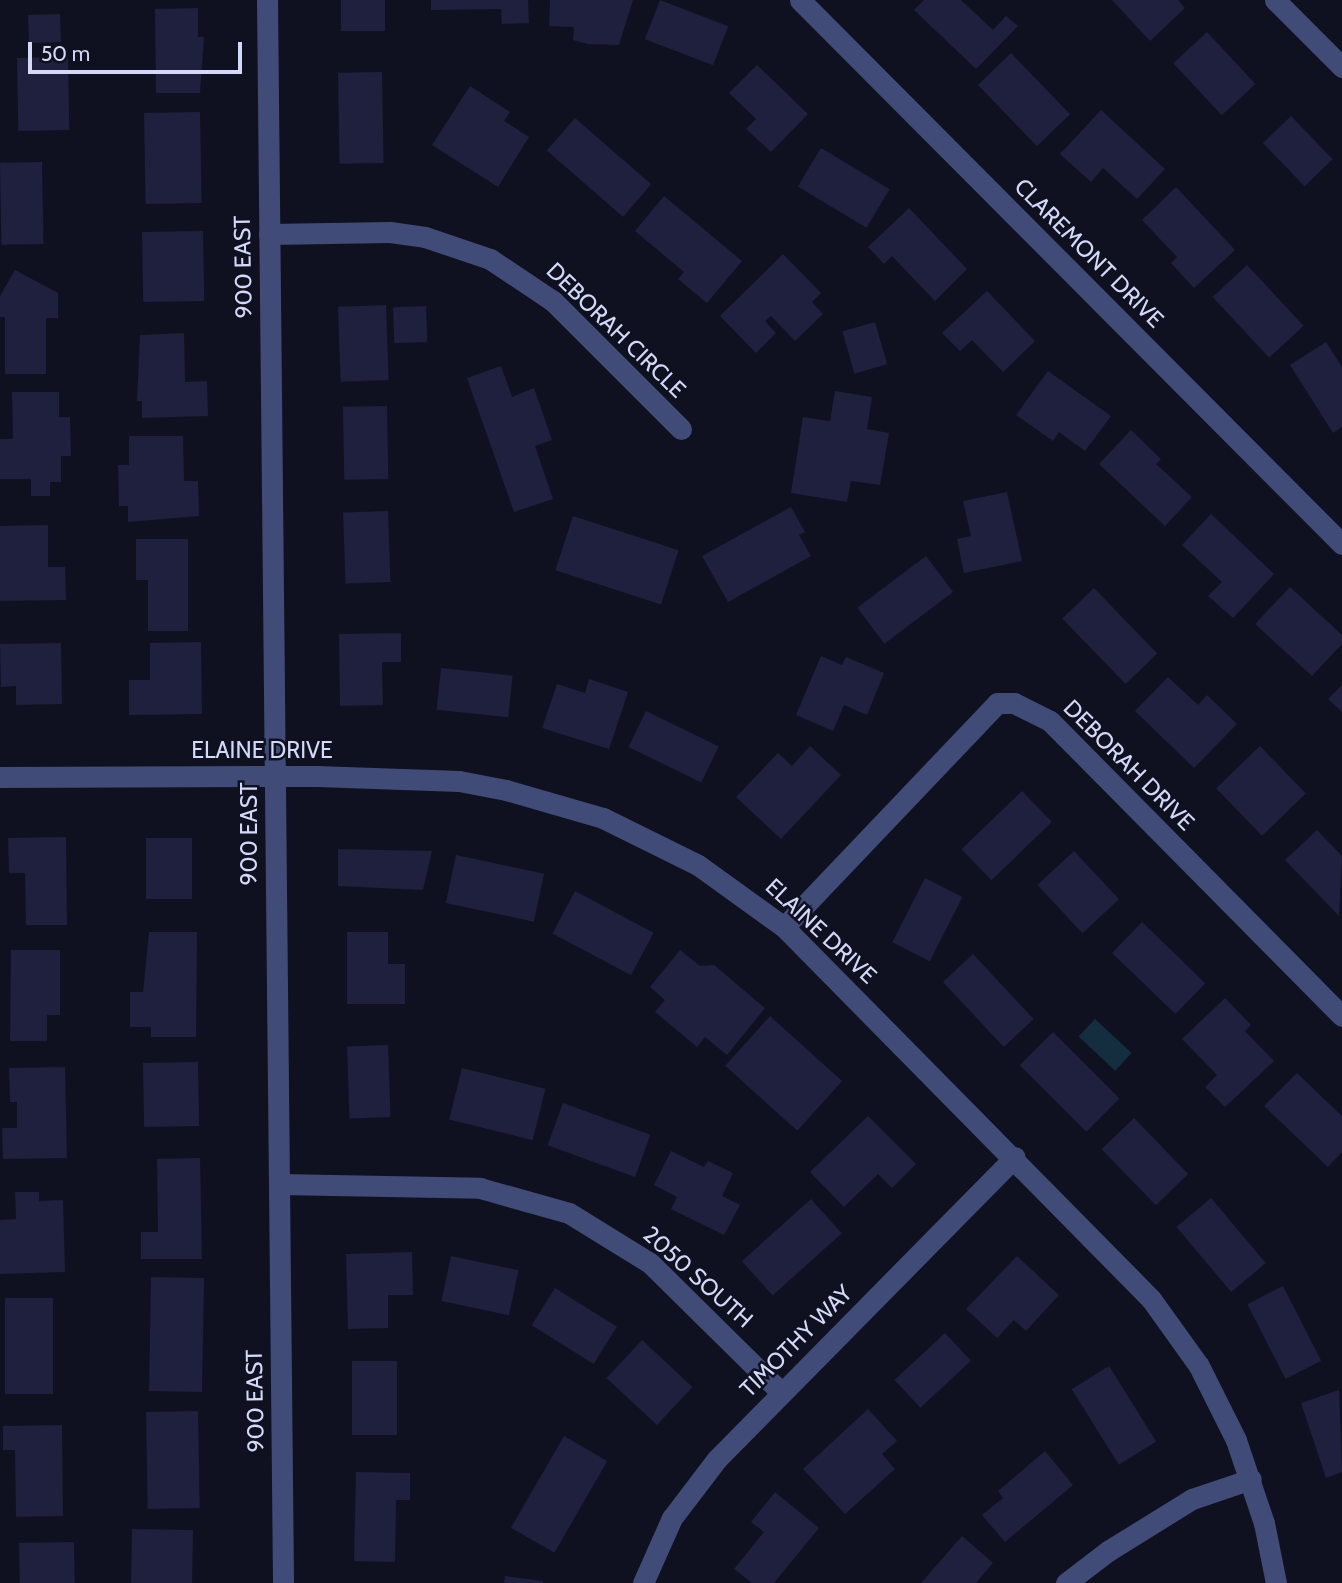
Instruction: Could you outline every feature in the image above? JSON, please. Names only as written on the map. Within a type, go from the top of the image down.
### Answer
[{"type":"street","name":"900 EAST","points":[[267,0],[283,1583]]},
{"type":"street","name":"CLAREMONT DRIVE","points":[[800,0],[1342,544]]},
{"type":"street","points":[[1275,0],[1342,67]]},
{"type":"street","name":"DEBORAH CIRCLE","points":[[269,233],[390,232],[436,240],[490,259],[553,301],[681,429]]},
{"type":"street","name":"DEBORAH DRIVE","points":[[784,927],[997,703],[1014,703],[1050,721],[1342,1016]]},
{"type":"street","name":"ELAINE DRIVE","points":[[0,777],[411,777],[506,789],[555,802],[663,846],[743,894],[784,927],[1015,1157],[1124,1268],[1177,1332],[1218,1402],[1251,1479],[1276,1583]]},
{"type":"street","name":"TIMOTHY WAY","points":[[643,1583],[672,1518],[693,1487],[781,1392],[1015,1157]]},
{"type":"street","name":"2050 SOUTH","points":[[279,1184],[480,1188],[569,1213],[612,1236],[650,1263],[781,1392]]},
{"type":"street","points":[[1066,1583],[1108,1551],[1192,1499],[1251,1479]]},
{"type":"water","points":[[1095,1019],[1132,1053],[1115,1071],[1079,1037]]},
{"type":"building","points":[[341,0],[385,0],[385,31],[341,31]]},
{"type":"building","points":[[431,0],[528,0],[529,23],[502,24],[501,9],[431,10]]},
{"type":"building","points":[[550,0],[633,0],[619,45],[588,44],[573,40],[574,27],[549,26]]},
{"type":"building","points":[[660,0],[728,26],[713,65],[645,39]]},
{"type":"building","points":[[924,0],[961,0],[993,30],[1006,16],[1018,26],[976,69],[914,10]]},
{"type":"building","points":[[1112,0],[1178,0],[1185,8],[1150,41]]},
{"type":"building","points":[[198,8],[198,37],[204,37],[200,93],[156,93],[155,9]]},
{"type":"building","points":[[60,14],[61,42],[29,43],[28,15]]},
{"type":"building","points":[[1207,32],[1255,84],[1222,115],[1173,63]]},
{"type":"building","points":[[1011,53],[1070,114],[1037,146],[978,85]]},
{"type":"building","points":[[68,57],[69,130],[18,131],[17,58]]},
{"type":"building","points":[[757,65],[808,114],[771,152],[746,129],[756,119],[729,93]]},
{"type":"building","points":[[382,72],[384,163],[340,164],[338,73]]},
{"type":"building","points":[[470,86],[510,112],[504,121],[529,137],[498,187],[432,145]]},
{"type":"building","points":[[1101,110],[1165,169],[1137,199],[1103,168],[1091,182],[1060,154]]},
{"type":"building","points":[[200,112],[202,203],[146,204],[144,113]]},
{"type":"building","points":[[1291,116],[1333,159],[1305,186],[1263,143]]},
{"type":"building","points":[[575,118],[651,184],[623,217],[547,150]]},
{"type":"building","points":[[821,148],[890,189],[866,228],[798,187]]},
{"type":"building","points":[[42,162],[43,244],[1,245],[0,163]]},
{"type":"building","points":[[1176,187],[1235,250],[1194,288],[1171,263],[1177,257],[1142,220]]},
{"type":"building","points":[[664,196],[742,261],[707,303],[678,279],[684,272],[635,231]]},
{"type":"building","points":[[909,208],[967,269],[935,301],[892,256],[884,264],[868,247]]},
{"type":"building","points":[[203,231],[204,301],[143,302],[142,232]]},
{"type":"building","points":[[783,254],[821,293],[812,302],[823,314],[795,341],[771,316],[765,321],[776,333],[756,353],[720,316]]},
{"type":"building","points":[[1247,265],[1304,326],[1269,358],[1213,297]]},
{"type":"building","points":[[15,270],[58,293],[58,318],[46,318],[46,374],[5,374],[5,317],[0,317],[0,296]]},
{"type":"building","points":[[987,291],[1035,341],[1003,372],[972,340],[960,351],[942,333]]},
{"type":"building","points":[[386,305],[389,380],[341,382],[338,307]]},
{"type":"building","points":[[426,306],[427,342],[394,343],[393,307]]},
{"type":"building","points":[[875,322],[887,364],[854,374],[842,331]]},
{"type":"building","points":[[184,333],[185,382],[207,381],[208,416],[142,418],[142,401],[137,401],[140,335]]},
{"type":"building","points":[[1326,342],[1342,367],[1342,427],[1333,433],[1290,365]]},
{"type":"building","points":[[501,366],[512,397],[534,388],[552,440],[535,446],[553,499],[514,512],[467,378]]},
{"type":"building","points":[[1048,371],[1111,416],[1085,451],[1059,432],[1053,441],[1016,415]]},
{"type":"building","points":[[835,391],[872,397],[867,429],[889,433],[880,485],[851,481],[847,502],[791,493],[803,417],[830,421]]},
{"type":"building","points":[[12,392],[59,392],[59,417],[70,417],[71,456],[61,456],[61,482],[50,482],[50,496],[31,496],[31,479],[0,479],[0,439],[13,439]]},
{"type":"building","points":[[387,406],[388,479],[344,480],[343,407]]},
{"type":"building","points":[[1131,430],[1161,459],[1156,464],[1192,497],[1165,526],[1099,464]]},
{"type":"building","points":[[129,436],[183,436],[184,481],[198,481],[199,516],[128,522],[128,506],[119,506],[118,465],[129,465]]},
{"type":"building","points":[[1007,492],[1022,561],[964,573],[957,539],[971,536],[963,501]]},
{"type":"building","points":[[791,507],[805,532],[799,535],[811,556],[728,602],[702,556]]},
{"type":"building","points":[[388,511],[390,582],[346,584],[343,513]]},
{"type":"building","points":[[1211,514],[1274,574],[1233,618],[1208,596],[1222,582],[1182,545]]},
{"type":"building","points":[[573,516],[679,550],[661,605],[555,570]]},
{"type":"building","points":[[48,525],[48,567],[65,567],[66,600],[0,601],[0,526]]},
{"type":"building","points":[[136,539],[188,539],[188,631],[148,631],[148,580],[136,580]]},
{"type":"building","points":[[926,556],[953,592],[884,644],[857,608]]},
{"type":"building","points":[[1290,587],[1342,635],[1342,644],[1312,676],[1255,624]]},
{"type":"building","points":[[1094,588],[1157,653],[1126,684],[1062,619]]},
{"type":"building","points":[[401,633],[401,662],[382,662],[383,705],[340,706],[339,634]]},
{"type":"building","points":[[201,642],[202,714],[129,715],[129,680],[150,680],[150,643]]},
{"type":"building","points":[[61,643],[62,704],[16,705],[16,686],[1,687],[0,644]]},
{"type":"building","points":[[821,656],[842,665],[846,657],[884,673],[867,715],[844,705],[833,731],[796,715]]},
{"type":"building","points":[[441,668],[513,676],[508,717],[437,710]]},
{"type":"building","points":[[1168,677],[1198,705],[1207,695],[1237,724],[1194,768],[1135,711]]},
{"type":"building","points":[[589,679],[628,692],[609,749],[542,728],[557,684],[585,693]]},
{"type":"building","points":[[1342,685],[1342,712],[1328,699]]},
{"type":"building","points":[[646,711],[719,747],[701,782],[628,747]]},
{"type":"building","points":[[810,746],[841,775],[781,839],[736,797],[778,753],[792,766]]},
{"type":"building","points":[[1260,746],[1306,793],[1262,836],[1216,788]]},
{"type":"building","points":[[1022,791],[1052,822],[991,880],[962,849]]},
{"type":"building","points":[[1317,830],[1342,856],[1339,916],[1285,860]]},
{"type":"building","points":[[66,837],[67,925],[26,925],[25,873],[9,873],[8,838]]},
{"type":"building","points":[[146,838],[192,838],[192,899],[146,899]]},
{"type":"building","points":[[338,849],[432,851],[423,890],[338,886]]},
{"type":"building","points":[[1074,851],[1119,899],[1082,933],[1037,885]]},
{"type":"building","points":[[456,855],[544,874],[534,922],[446,903]]},
{"type":"building","points":[[925,878],[962,897],[930,961],[892,942]]},
{"type":"building","points":[[575,891],[654,933],[631,975],[552,933]]},
{"type":"building","points":[[1142,922],[1205,983],[1175,1014],[1112,953]]},
{"type":"building","points":[[149,932],[197,932],[196,1037],[151,1037],[151,1027],[130,1027],[130,992],[143,992]]},
{"type":"building","points":[[347,932],[388,932],[388,964],[405,964],[405,1004],[347,1004]]},
{"type":"building","points":[[11,950],[60,950],[60,1015],[47,1015],[47,1041],[10,1041]]},
{"type":"building","points":[[680,950],[700,966],[714,965],[765,1008],[727,1055],[705,1037],[697,1047],[655,1012],[665,1000],[650,987]]},
{"type":"building","points":[[973,954],[1034,1019],[1004,1047],[943,982]]},
{"type":"building","points":[[1225,998],[1251,1025],[1245,1031],[1274,1061],[1225,1107],[1205,1087],[1217,1075],[1182,1039]]},
{"type":"building","points":[[770,1016],[842,1081],[797,1131],[725,1066]]},
{"type":"building","points":[[1053,1032],[1119,1098],[1086,1132],[1020,1065]]},
{"type":"building","points":[[388,1045],[391,1117],[350,1118],[347,1046]]},
{"type":"building","points":[[198,1062],[199,1126],[144,1127],[143,1063]]},
{"type":"building","points":[[65,1067],[67,1158],[3,1159],[2,1128],[17,1128],[17,1102],[10,1102],[9,1068]]},
{"type":"building","points":[[462,1068],[545,1089],[533,1140],[449,1119]]},
{"type":"building","points":[[1297,1073],[1342,1116],[1342,1152],[1328,1167],[1264,1106]]},
{"type":"building","points":[[563,1103],[650,1135],[635,1177],[548,1145]]},
{"type":"building","points":[[868,1116],[916,1164],[892,1188],[878,1174],[844,1207],[810,1172]]},
{"type":"building","points":[[1134,1118],[1188,1174],[1156,1205],[1102,1149]]},
{"type":"building","points":[[671,1151],[704,1167],[708,1161],[733,1173],[722,1196],[740,1205],[724,1235],[671,1209],[677,1197],[654,1185]]},
{"type":"building","points":[[200,1158],[202,1259],[141,1259],[141,1232],[158,1232],[157,1159]]},
{"type":"building","points":[[15,1192],[39,1192],[39,1201],[63,1200],[65,1272],[0,1274],[0,1220],[16,1219]]},
{"type":"building","points":[[1211,1198],[1266,1263],[1231,1292],[1177,1227]]},
{"type":"building","points":[[811,1199],[842,1233],[773,1295],[742,1261]]},
{"type":"building","points":[[412,1252],[413,1295],[388,1295],[388,1328],[348,1329],[346,1254]]},
{"type":"building","points":[[451,1256],[518,1270],[509,1315],[441,1301]]},
{"type":"building","points":[[1017,1256],[1059,1295],[1026,1331],[1014,1320],[997,1338],[966,1309]]},
{"type":"building","points":[[151,1277],[204,1278],[202,1392],[149,1391]]},
{"type":"building","points":[[1283,1286],[1321,1361],[1285,1379],[1247,1304]]},
{"type":"building","points":[[555,1288],[617,1327],[594,1364],[532,1325]]},
{"type":"building","points":[[5,1298],[53,1298],[53,1394],[5,1394]]},
{"type":"building","points":[[945,1333],[971,1361],[920,1408],[895,1380]]},
{"type":"building","points":[[642,1340],[692,1387],[657,1425],[607,1378]]},
{"type":"building","points":[[352,1361],[397,1361],[397,1435],[352,1435]]},
{"type":"building","points":[[1109,1366],[1156,1441],[1119,1465],[1072,1389]]},
{"type":"building","points":[[1339,1390],[1342,1472],[1326,1478],[1301,1403]]},
{"type":"building","points":[[868,1409],[897,1441],[882,1454],[895,1469],[845,1514],[803,1469]]},
{"type":"building","points":[[198,1411],[200,1508],[148,1509],[146,1412]]},
{"type":"building","points":[[62,1425],[63,1516],[16,1517],[15,1450],[3,1450],[3,1426]]},
{"type":"building","points":[[564,1436],[607,1461],[554,1553],[511,1528]]},
{"type":"building","points":[[1045,1451],[1073,1485],[1005,1542],[982,1515],[1003,1498],[998,1491]]},
{"type":"building","points":[[356,1472],[410,1473],[410,1500],[396,1500],[395,1562],[354,1561]]},
{"type":"building","points":[[775,1492],[819,1528],[774,1583],[752,1583],[734,1569],[764,1532],[751,1522]]},
{"type":"building","points":[[132,1529],[193,1530],[192,1583],[131,1583]]},
{"type":"building","points":[[962,1536],[993,1563],[976,1583],[921,1583]]},
{"type":"building","points":[[74,1542],[75,1583],[20,1583],[19,1543]]},
{"type":"building","points":[[505,1576],[543,1581],[543,1583],[504,1583]]}]
